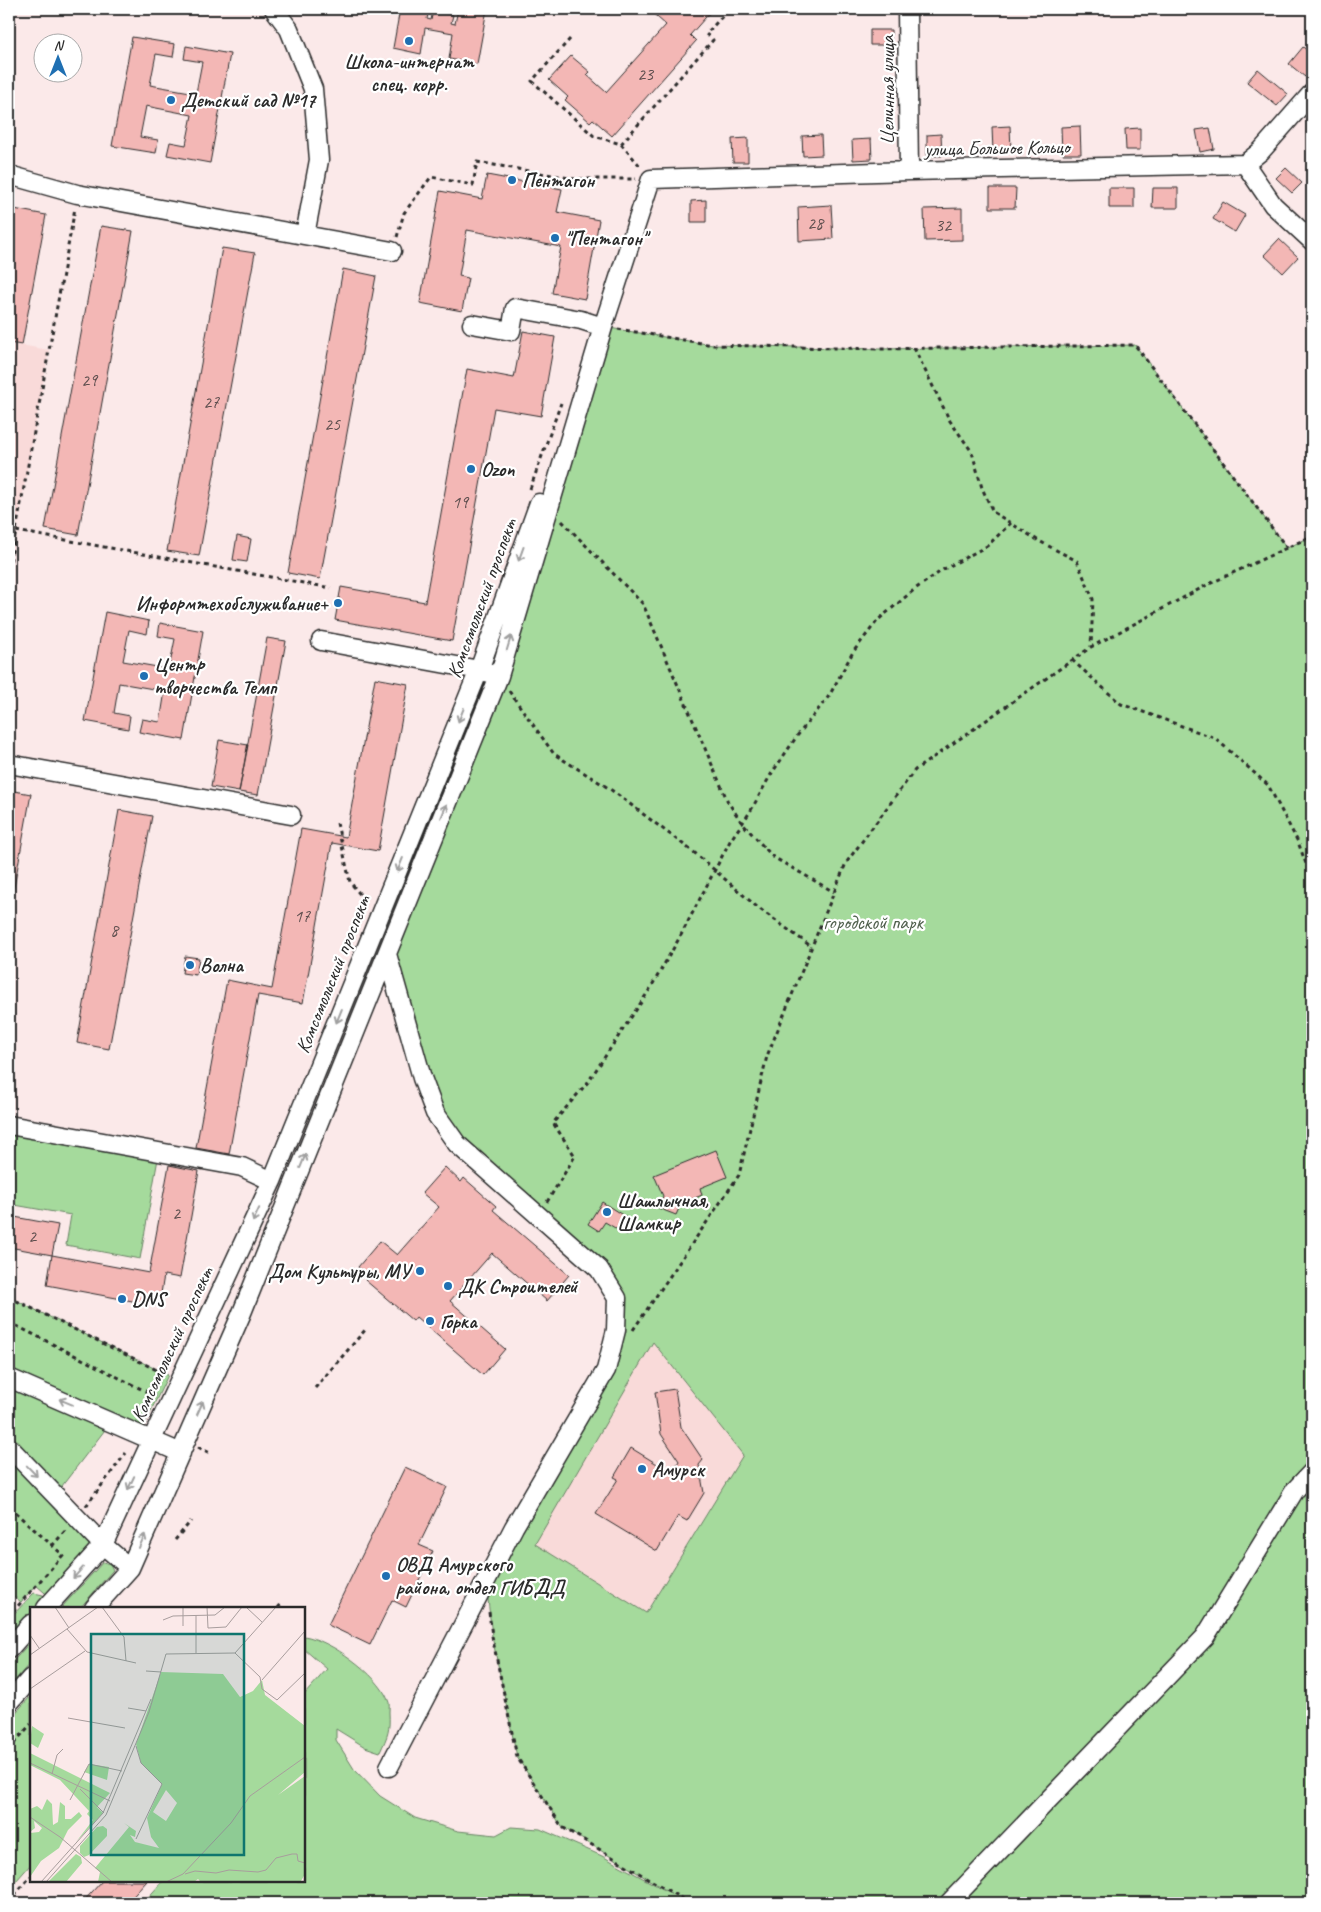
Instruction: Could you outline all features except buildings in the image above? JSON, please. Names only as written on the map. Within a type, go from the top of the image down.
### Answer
[{"type":"street","points":[[274,9],[288,29],[313,88],[319,160],[305,235]]},
{"type":"street","name":"Целинная улица","points":[[907,9],[909,171]]},
{"type":"street","points":[[1312,93],[1262,150],[1245,164],[1274,205],[1312,241]]},
{"type":"street","name":"улица Большое Кольцо","points":[[651,179],[1245,164]]},
{"type":"street","points":[[9,175],[77,194],[392,251]]},
{"type":"street","name":"Комсомольский проспект","points":[[95,1607],[130,1568],[241,1315],[499,676],[603,327],[651,179]]},
{"type":"street","points":[[472,324],[510,332],[515,308],[581,320],[603,327]]},
{"type":"street","name":"Комсомольский проспект","points":[[47,1607],[102,1545],[146,1436],[272,1181],[479,670],[603,327]]},
{"type":"street","points":[[321,641],[479,670],[499,676]]},
{"type":"street","points":[[9,764],[291,815]]},
{"type":"street","points":[[387,954],[422,1078],[435,1113],[457,1144],[501,1185],[599,1269],[617,1298],[616,1330],[606,1370],[514,1527],[389,1768]]},
{"type":"street","points":[[9,1125],[242,1167],[272,1181]]},
{"type":"street","points":[[9,1378],[181,1452]]},
{"type":"street","points":[[9,1448],[102,1545],[130,1568]]},
{"type":"street","points":[[949,1903],[1206,1637],[1296,1490],[1312,1472]]},
{"type":"street","points":[[9,1649],[30,1625]]},
{"type":"street","points":[[9,1703],[30,1679]]},
{"type":"path","points":[[621,144],[713,40],[706,34],[729,9]]},
{"type":"path","points":[[570,39],[532,81],[594,136],[621,144],[651,179]]},
{"type":"path","points":[[392,251],[404,212],[431,177],[473,185],[477,162],[575,179],[651,179]]},
{"type":"path","points":[[9,569],[77,194]]},
{"type":"path","points":[[603,327],[713,345],[914,348],[1135,345],[1287,548]]},
{"type":"path","points":[[914,348],[950,421],[972,452],[982,488],[993,512],[1039,541],[1077,561],[1093,599],[1091,647]]},
{"type":"path","points":[[549,508],[643,604],[728,802],[742,823],[773,858],[834,892]]},
{"type":"path","points":[[539,1216],[575,1156],[554,1123],[588,1082],[650,989],[730,841],[797,736],[830,696],[853,652],[878,620],[915,589],[987,546],[1011,524]]},
{"type":"path","points":[[16,531],[331,588]]},
{"type":"path","points":[[628,1337],[739,1174],[767,1056],[846,863],[915,770],[1091,647],[1207,586],[1312,536]]},
{"type":"path","points":[[1072,660],[1120,704],[1215,738],[1268,785],[1298,842],[1312,880]]},
{"type":"path","points":[[499,676],[554,754],[610,789],[714,870],[757,907],[812,947]]},
{"type":"path","points":[[337,823],[350,882],[369,905]]},
{"type":"path","points":[[9,1297],[168,1375]]},
{"type":"path","points":[[9,1322],[157,1397]]},
{"type":"path","points":[[315,1388],[366,1329]]},
{"type":"path","points":[[52,1546],[146,1436]]},
{"type":"path","points":[[9,1507],[63,1555],[9,1616]]},
{"type":"path","points":[[175,1540],[191,1521]]},
{"type":"path","points":[[279,1607],[282,1603]]},
{"type":"path","points":[[489,1608],[492,1636],[517,1757],[562,1827],[688,1903]]},
{"type":"path","points":[[9,1749],[30,1725]]},
{"type":"path","points":[[9,1901],[30,1877]]},
{"type":"shaded area","points":[[9,343],[49,350],[9,569]]},
{"type":"shaded area","points":[[653,1341],[744,1455],[646,1613],[534,1545]]},
{"type":"green space","name":"городской парк","points":[[603,327],[713,345],[879,349],[1135,345],[1287,548],[1312,536],[1312,1903],[143,1903],[162,1882],[305,1882],[305,1694],[327,1669],[305,1650],[305,1636],[327,1644],[364,1669],[383,1690],[389,1701],[389,1729],[380,1752],[365,1747],[336,1729],[336,1740],[354,1769],[380,1796],[415,1818],[458,1831],[496,1835],[511,1827],[540,1829],[602,1856],[674,1895],[562,1827],[517,1757],[492,1636],[487,1590],[606,1370],[617,1298],[435,1113],[387,954],[499,676]],"holes":[[[653,1342],[743,1455],[646,1613],[535,1544]]]},
{"type":"green space","points":[[9,1125],[159,1153],[140,1259],[66,1245],[71,1215],[9,1204]]},
{"type":"green space","points":[[9,1297],[168,1375],[140,1434],[111,1422],[55,1495],[103,1545],[53,1600],[36,1585],[21,1602],[9,1592]]},
{"type":"green space","points":[[103,1562],[110,1564],[113,1570],[81,1607],[62,1607]]},
{"type":"green space","points":[[34,1593],[43,1595],[45,1599],[43,1607],[30,1607],[30,1622],[9,1646],[9,1619]]},
{"type":"green space","points":[[30,1642],[30,1663],[9,1687],[9,1666]]},
{"type":"green space","points":[[30,1697],[30,1865],[9,1889],[9,1720]]},
{"type":"place","name":"Школа-интернат спец. корр.","points":[[409,41]]},
{"type":"place","name":"Детский сад №17","points":[[171,100]]},
{"type":"place","name":"Пентагон","points":[[512,180]]},
{"type":"place","name":"\"Пентагон\"","points":[[555,238]]},
{"type":"place","name":"Ozon","points":[[471,469]]},
{"type":"place","name":"Информтехобслуживание+","points":[[338,603]]},
{"type":"place","name":"Центр творчества Темп","points":[[144,676]]},
{"type":"place","name":"Волна","points":[[190,965]]},
{"type":"place","name":"Шашлычная, Шамкир","points":[[607,1212]]},
{"type":"place","name":"Дом Культуры, МУ","points":[[420,1271]]},
{"type":"place","name":"ДК Строителей","points":[[448,1286]]},
{"type":"place","name":"DNS","points":[[122,1299]]},
{"type":"place","name":"Горка","points":[[430,1321]]},
{"type":"place","name":"Амурск","points":[[642,1469]]},
{"type":"place","name":"ОВД Амурского района, отдел ГИБДД","points":[[386,1576]]}]
